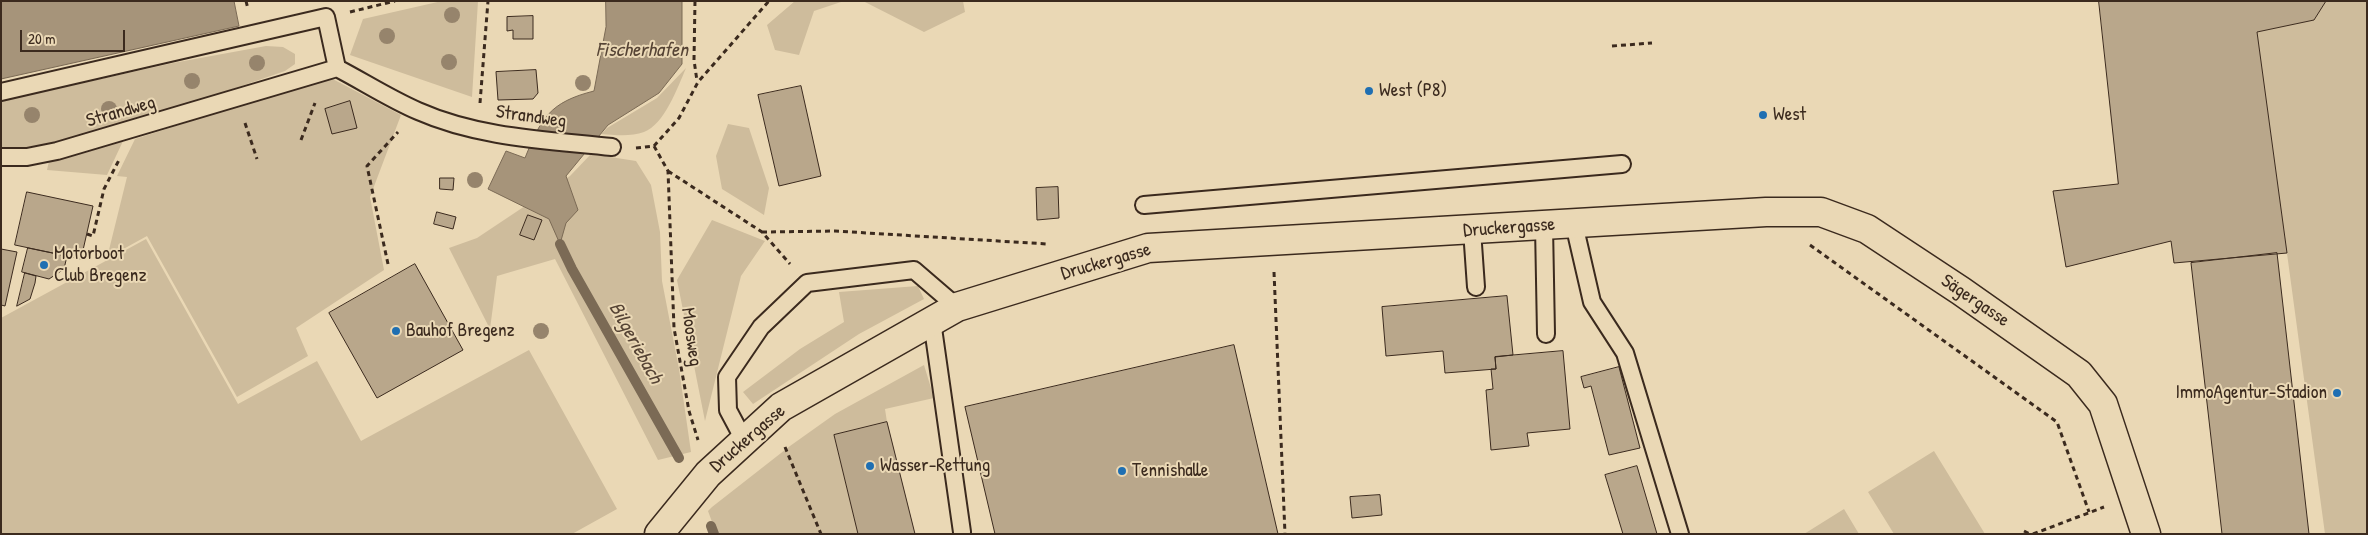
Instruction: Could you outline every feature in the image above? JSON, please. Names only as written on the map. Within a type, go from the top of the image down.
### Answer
[{"type":"street","name":"Sägergasse","points":[[1698,216],[1766,212],[1821,212],[1867,229],[1961,290],[2078,374],[2103,404],[2146,534]]},
{"type":"street","name":"Druckergasse","points":[[659,534],[708,474],[781,407],[957,307],[1148,248],[1698,216]]},
{"type":"lane","points":[[1,92],[326,18],[337,68]]},
{"type":"lane","name":"Strandweg","points":[[1,157],[27,157],[57,151],[337,68],[418,111],[478,130],[506,136],[612,147]]},
{"type":"lane","points":[[1144,205],[1622,164]]},
{"type":"lane","points":[[1574,224],[1592,302],[1625,353],[1680,534]]},
{"type":"lane","points":[[1544,226],[1546,334]]},
{"type":"lane","points":[[1472,230],[1476,287]]},
{"type":"lane","points":[[744,440],[728,410],[727,378],[761,327],[807,283],[914,270],[957,307]]},
{"type":"lane","points":[[932,321],[962,532]]},
{"type":"path","points":[[326,18],[395,1]]},
{"type":"path","points":[[478,130],[488,1]]},
{"type":"path","points":[[695,1],[694,60],[698,82]]},
{"type":"path","points":[[612,147],[654,146],[679,118],[698,82],[769,1]]},
{"type":"path","points":[[1612,46],[1652,43]]},
{"type":"path","points":[[238,98],[257,159]]},
{"type":"path","points":[[388,264],[367,166],[418,111]]},
{"type":"path","points":[[87,234],[93,236],[104,188],[112,176],[132,130]]},
{"type":"path","name":"Moosweg","points":[[654,146],[668,171],[674,328],[689,411],[708,474]]},
{"type":"path","name":"Moosweg","points":[[668,171],[762,232],[807,283]]},
{"type":"path","points":[[1766,212],[2058,422],[2089,512]]},
{"type":"path","points":[[762,232],[835,231],[1053,244]]},
{"type":"path","points":[[1273,240],[1284,534]]},
{"type":"path","points":[[772,416],[821,534]]},
{"type":"path","points":[[2024,532],[2031,534],[2083,514]]},
{"type":"shaded area","points":[[442,1],[478,1],[472,97],[350,55],[363,19]]},
{"type":"shaded area","points":[[795,1],[844,1],[814,11],[799,55],[775,50],[767,25]]},
{"type":"shaded area","points":[[863,1],[963,1],[965,12],[924,32]]},
{"type":"shaded area","name":"ImmoAgentur-Stadion","points":[[2326,1],[2367,1],[2367,534],[2325,534],[2257,32],[2314,20]]},
{"type":"shaded area","points":[[266,46],[283,47],[295,54],[295,64],[285,71],[166,112],[51,145],[1,149],[1,101],[173,63]]},
{"type":"shaded area","points":[[686,68],[670,105],[658,122],[651,128],[634,135],[601,134],[607,128],[657,98]]},
{"type":"shaded area","points":[[329,77],[401,115],[370,197],[384,270],[296,328],[308,356],[237,397],[147,236],[107,258],[127,177],[117,176],[135,139]]},
{"type":"shaded area","points":[[728,124],[749,128],[769,188],[764,215],[722,189],[716,156]]},
{"type":"shaded area","points":[[124,139],[107,175],[47,170],[49,161]]},
{"type":"shaded area","points":[[591,154],[636,161],[651,185],[660,232],[662,281],[679,369],[691,452],[658,460],[555,259],[497,276],[490,329],[449,248],[477,238],[570,176]]},
{"type":"shaded area","points":[[712,220],[765,241],[741,276],[705,421],[677,280]]},
{"type":"shaded area","points":[[146,239],[238,404],[317,361],[361,441],[529,350],[617,509],[572,534],[1,534],[1,318]]},
{"type":"shaded area","points":[[918,286],[924,299],[859,334],[753,404],[743,392],[800,349],[844,322],[839,292]]},
{"type":"shaded area","points":[[924,365],[934,398],[885,409],[887,422],[834,436],[858,534],[713,534],[715,530],[708,511],[712,507],[790,446],[835,414]]},
{"type":"shaded area","points":[[1934,451],[1985,534],[1894,534],[1868,492]]},
{"type":"shaded area","points":[[1844,509],[1859,534],[1804,534]]},
{"type":"water","points":[[1,1],[234,1],[239,26],[1,79]]},
{"type":"water","name":"Fischerhafen","points":[[606,1],[682,1],[682,64],[659,93],[608,125],[566,176],[578,210],[566,223],[560,244],[549,219],[488,189],[506,151],[525,158],[542,122],[557,106],[579,95],[594,91],[606,27]]},
{"type":"building","points":[[2099,1],[2326,1],[2314,20],[2257,32],[2287,253],[2174,263],[2171,241],[2066,267],[2053,191],[2118,184]]},
{"type":"building","points":[[533,16],[533,39],[513,39],[513,30],[507,31],[507,17]]},
{"type":"building","points":[[536,70],[538,93],[533,99],[498,100],[496,72]]},
{"type":"building","points":[[801,86],[821,176],[779,186],[758,95]]},
{"type":"building","points":[[350,101],[357,128],[332,134],[325,109]]},
{"type":"building","points":[[440,178],[454,178],[453,190],[440,189]]},
{"type":"building","points":[[1058,187],[1059,218],[1037,220],[1036,188]]},
{"type":"building","name":"Motorboot Club Bregenz","points":[[27,192],[93,206],[81,259],[15,245]]},
{"type":"building","points":[[437,212],[456,217],[453,229],[434,224]]},
{"type":"building","points":[[528,215],[542,220],[534,240],[520,235]]},
{"type":"building","name":"Motorboot Club Bregenz","points":[[28,248],[67,256],[64,269],[49,279],[22,272]]},
{"type":"building","points":[[1,249],[17,252],[5,306],[1,305]]},
{"type":"building","points":[[2277,253],[2309,534],[2222,534],[2191,263]]},
{"type":"building","name":"Bauhof Bregenz","points":[[415,264],[463,350],[377,398],[329,313]]},
{"type":"building","name":"Motorboot Club Bregenz","points":[[25,273],[36,276],[35,283],[30,299],[17,306]]},
{"type":"building","points":[[1507,296],[1513,355],[1495,357],[1496,369],[1445,373],[1443,351],[1386,356],[1382,307]]},
{"type":"building","name":"Tennishalle","points":[[1234,345],[1278,534],[995,534],[965,407]]},
{"type":"building","points":[[1563,351],[1570,429],[1527,433],[1529,446],[1491,450],[1486,390],[1493,389],[1491,369],[1496,369],[1495,357]]},
{"type":"building","points":[[1619,367],[1640,448],[1609,455],[1591,386],[1584,388],[1581,377]]},
{"type":"building","name":"Wasser-Rettung","points":[[887,422],[915,534],[858,534],[834,435]]},
{"type":"building","points":[[1637,466],[1657,534],[1623,534],[1605,475]]},
{"type":"building","points":[[1380,495],[1382,515],[1352,518],[1350,497]]},
{"type":"waterway","name":"Bilgeriebach","points":[[560,244],[572,269],[679,458]]},
{"type":"waterway","name":"Bilgeriebach","points":[[711,526],[714,534]]},
{"type":"place","name":"West (P8)","points":[[1369,91]]},
{"type":"place","name":"West","points":[[1763,115]]},
{"type":"place","name":"Motorboot Club Bregenz","points":[[44,265]]},
{"type":"place","name":"Bauhof Bregenz","points":[[396,331]]},
{"type":"place","name":"ImmoAgentur-Stadion","points":[[2337,393]]},
{"type":"place","name":"Wasser-Rettung","points":[[870,466]]},
{"type":"place","name":"Tennishalle","points":[[1122,471]]}]
